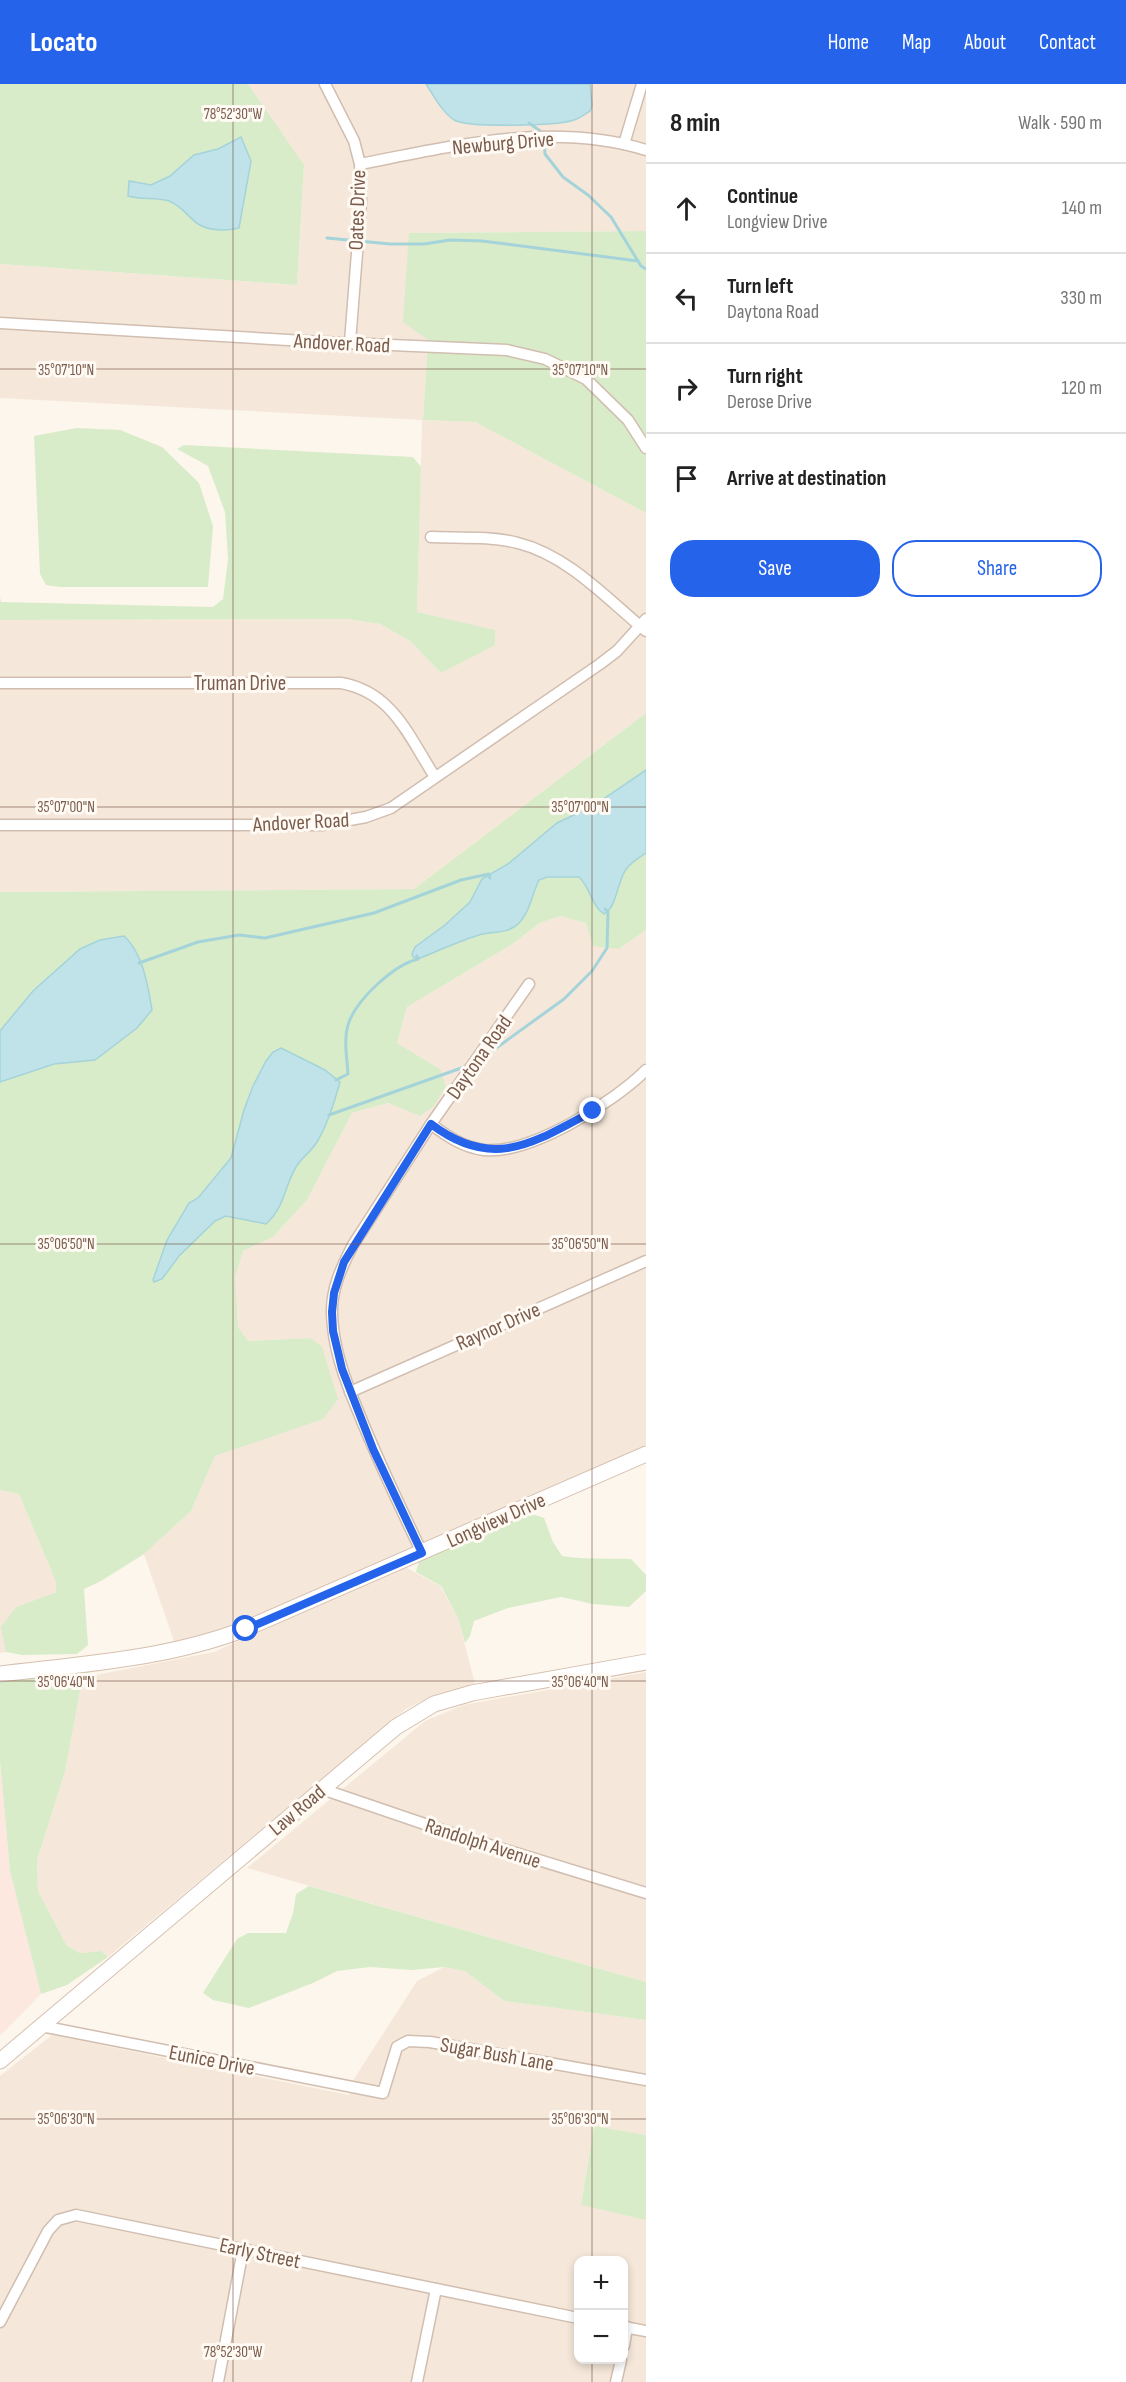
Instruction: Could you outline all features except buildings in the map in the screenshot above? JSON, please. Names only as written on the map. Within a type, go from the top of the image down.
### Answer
[{"type":"street","name":"Oates Drive","points":[[325,84],[354,141],[360,164],[360,202],[350,342]]},
{"type":"street","points":[[624,144],[642,84]]},
{"type":"street","name":"Newburg Drive","points":[[360,164],[440,148],[519,137],[554,136],[624,144],[646,150]]},
{"type":"street","name":"Andover Road","points":[[0,323],[507,350],[545,359],[569,370],[596,387],[628,420],[646,448]]},
{"type":"street","points":[[431,537],[516,542],[540,550],[579,574],[644,625]]},
{"type":"street","name":"Andover Road","points":[[0,825],[322,825],[341,823],[391,808],[617,651],[644,625]]},
{"type":"street","name":"Truman Drive","points":[[0,684],[341,683],[354,685],[377,696],[392,709],[435,777]]},
{"type":"street","name":"Daytona Road","points":[[422,1553],[373,1449],[342,1369],[333,1331],[332,1312],[339,1274],[353,1245],[431,1124],[529,984]]},
{"type":"street","points":[[431,1124],[449,1138],[473,1148],[499,1150],[518,1147],[593,1111],[621,1093],[646,1070]]},
{"type":"street","name":"Raynor Drive","points":[[350,1392],[646,1261]]},
{"type":"street","name":"Longview Drive","points":[[0,1674],[144,1657],[203,1644],[246,1629],[646,1454]]},
{"type":"street","name":"Law Road","points":[[0,2061],[396,1727],[412,1716],[447,1700],[496,1687],[646,1662]]},
{"type":"street","name":"Randolph Avenue","points":[[322,1789],[454,1834],[646,1893]]},
{"type":"street","name":"Eunice Drive","points":[[41,2026],[383,2093]]},
{"type":"street","name":"Sugar Bush Lane","points":[[383,2093],[397,2047],[408,2041],[430,2042],[646,2080],[646,2067]]},
{"type":"street","name":"Early Street","points":[[0,2322],[48,2231],[58,2220],[70,2215],[574,2317]]},
{"type":"street","points":[[218,2382],[243,2250]]},
{"type":"street","points":[[417,2382],[436,2289]]},
{"type":"street","points":[[628,2328],[646,2331]]},
{"type":"street","points":[[616,2382],[620,2364]]},
{"type":"shaded area","points":[[244,84],[426,84],[446,113],[506,124],[574,120],[592,105],[590,84],[646,84],[646,231],[409,233],[428,340],[423,420],[475,422],[646,513],[646,713],[414,889],[0,892],[0,620],[347,619],[380,624],[410,641],[441,673],[495,631],[417,612],[422,420],[0,398],[0,264],[297,285],[304,165]]},
{"type":"shaded area","points":[[560,916],[586,923],[619,949],[646,930],[646,1445],[200,1639],[175,1644],[144,1554],[191,1511],[215,1456],[247,1445],[311,1338],[248,1341],[238,1327],[234,1277],[243,1251],[273,1237],[307,1200],[352,1113],[388,1103],[420,1115],[440,1069],[397,1043],[407,1007],[511,945],[540,923]]},
{"type":"shaded area","points":[[0,1490],[19,1494],[56,1582],[56,1592],[16,1607],[2,1627],[6,1652],[0,1653]]},
{"type":"shaded area","points":[[405,1567],[440,1586],[458,1618],[475,1684],[436,1694],[406,1709],[108,1957],[101,1951],[80,1953],[67,1946],[38,1891],[37,1860],[65,1772],[81,1686],[96,1675],[214,1652]]},
{"type":"shaded area","points":[[646,1672],[646,1982],[247,1868],[425,1721],[463,1705]]},
{"type":"shaded area","points":[[0,1761],[10,1871],[41,1994],[0,2036]]},
{"type":"shaded area","points":[[444,1967],[465,1971],[504,2001],[646,2020],[646,2135],[594,2126],[581,2204],[646,2220],[646,2382],[0,2382],[0,2076],[52,2035],[349,2095],[352,2082],[417,1981]]},
{"type":"green space","points":[[0,84],[248,84],[304,165],[297,285],[0,264]]},
{"type":"green space","points":[[646,231],[646,513],[475,422],[423,420],[428,340],[403,322],[409,233]]},
{"type":"green space","points":[[77,428],[120,430],[162,447],[199,483],[213,526],[208,587],[60,587],[46,585],[40,574],[34,436]]},
{"type":"green space","points":[[184,445],[413,457],[421,467],[417,612],[495,630],[495,645],[441,673],[410,641],[380,624],[347,619],[0,620],[0,597],[1,602],[213,607],[223,599],[228,559],[225,512],[208,466],[177,449]]},
{"type":"green space","points":[[646,713],[646,930],[619,949],[593,946],[586,923],[560,916],[540,923],[511,945],[407,1007],[397,1043],[440,1069],[446,1087],[433,1107],[420,1116],[388,1103],[352,1113],[307,1200],[273,1237],[243,1251],[235,1277],[238,1327],[248,1341],[311,1338],[322,1347],[338,1399],[323,1419],[215,1456],[191,1511],[144,1554],[84,1589],[88,1645],[77,1654],[22,1655],[6,1652],[1,1627],[16,1607],[56,1592],[56,1582],[19,1494],[0,1490],[0,892],[414,889]]},
{"type":"green space","points":[[535,1515],[544,1518],[553,1542],[562,1556],[631,1559],[646,1575],[646,1591],[629,1607],[593,1604],[561,1597],[508,1608],[474,1621],[470,1636],[465,1643],[458,1618],[441,1586],[416,1572],[419,1561],[517,1517]]},
{"type":"green space","points":[[85,1671],[96,1675],[81,1686],[65,1772],[37,1860],[38,1891],[67,1946],[80,1953],[101,1951],[108,1957],[67,1985],[41,1994],[10,1871],[0,1761],[0,1678]]},
{"type":"green space","points":[[309,1886],[646,1982],[646,2020],[504,2001],[465,1971],[444,1967],[412,1970],[370,1967],[337,1971],[249,2008],[213,2000],[203,1993],[237,1939],[248,1933],[286,1933],[293,1913],[296,1894]]},
{"type":"green space","points":[[594,2126],[646,2135],[646,2220],[581,2205]]},
{"type":"water","points":[[426,84],[590,84],[592,106],[590,111],[580,118],[550,124],[462,123],[446,113]]},
{"type":"water","points":[[241,137],[251,161],[239,228],[224,230],[207,228],[198,224],[174,203],[128,196],[129,181],[151,185],[170,176],[194,155],[218,149]]},
{"type":"water","points":[[646,770],[646,853],[627,868],[608,911],[604,914],[600,910],[579,877],[547,877],[539,880],[526,914],[515,927],[506,931],[471,937],[418,959],[413,957],[415,947],[445,925],[470,902],[482,879],[508,864],[557,823],[593,806]]},
{"type":"water","points":[[124,936],[136,951],[140,961],[152,1010],[137,1028],[95,1060],[54,1064],[0,1082],[0,1031],[33,991],[80,949],[100,940]]},
{"type":"water","points":[[281,1048],[325,1070],[340,1082],[321,1135],[315,1146],[296,1167],[281,1204],[266,1224],[226,1216],[215,1221],[179,1256],[162,1279],[154,1282],[167,1240],[189,1203],[198,1198],[231,1158],[253,1086],[266,1061],[273,1052]]},
{"type":"waterway","points":[[529,123],[543,133]]},
{"type":"waterway","points":[[544,140],[545,154],[563,177],[588,195],[611,217],[641,266],[646,269]]},
{"type":"waterway","points":[[327,238],[390,244],[424,244],[450,240],[482,241],[638,261]]},
{"type":"waterway","points":[[139,963],[198,942],[239,935],[265,938],[374,913],[461,880],[489,874],[490,878]]},
{"type":"waterway","points":[[481,1059],[564,999],[592,971],[607,948],[608,912],[605,909]]},
{"type":"waterway","points":[[336,1080],[348,1074],[346,1034],[349,1022],[360,1003],[388,975],[418,959],[417,956]]},
{"type":"waterway","points":[[329,1115],[467,1066]]},
{"type":"route","points":[[246,1629],[422,1553],[373,1449],[342,1369],[333,1331],[332,1312],[334,1293],[344,1262],[431,1124],[460,1144],[473,1148],[499,1150],[518,1147],[593,1111]]}]
